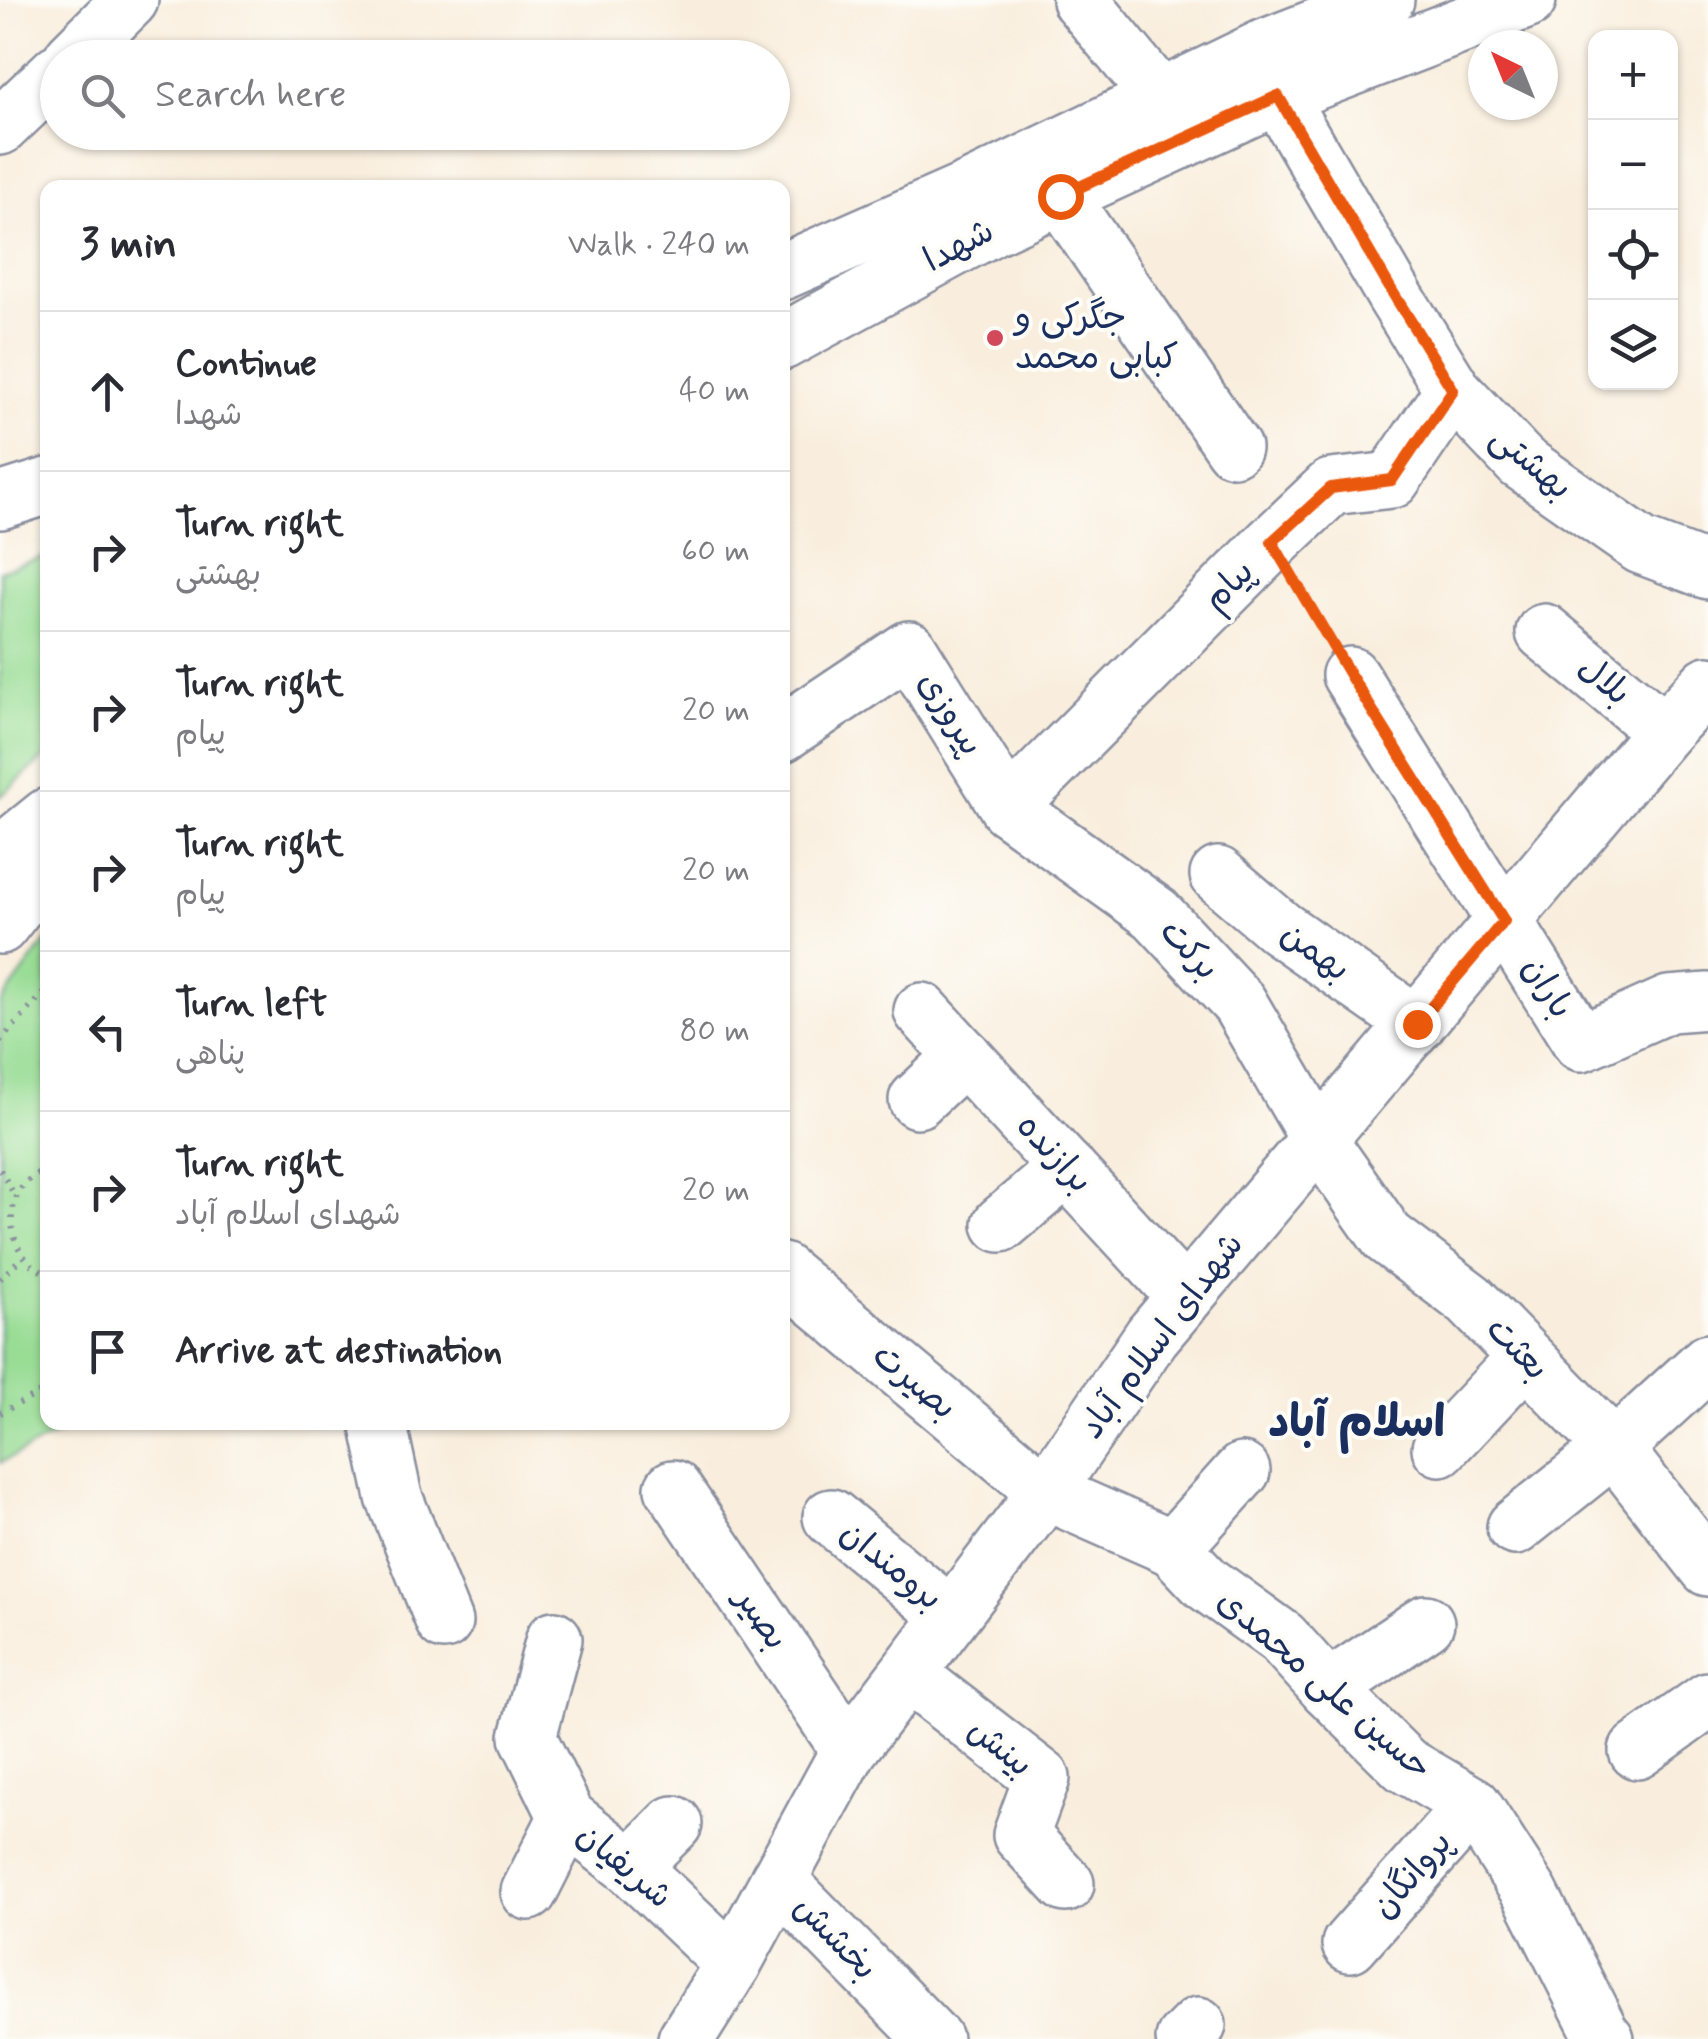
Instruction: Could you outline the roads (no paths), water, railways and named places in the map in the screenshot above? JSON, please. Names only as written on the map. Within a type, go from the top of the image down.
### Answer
[{"type":"street","points":[[90,40],[130,0]]},
{"type":"street","points":[[1080,0],[1160,97]]},
{"type":"street","name":"شهدا","points":[[790,268],[973,188],[1262,48],[1386,0]]},
{"type":"street","name":"شهدا","points":[[790,338],[993,227],[1278,96],[1528,0]]},
{"type":"street","points":[[0,127],[40,89]]},
{"type":"street","name":"بهشتی","points":[[1278,96],[1453,390],[1520,462],[1641,546],[1708,572]]},
{"type":"street","points":[[1060,196],[1233,448]]},
{"type":"street","name":"پیام","points":[[1008,808],[1272,542],[1331,488],[1392,480],[1453,390]]},
{"type":"street","points":[[0,500],[40,488]]},
{"type":"street","name":"بلال","points":[[1544,632],[1664,731]]},
{"type":"street","name":"پیروزی","points":[[790,718],[909,649],[1008,808]]},
{"type":"street","points":[[1350,675],[1504,921]]},
{"type":"street","name":"شهدای اسلام آباد","points":[[686,2039],[733,1964],[849,1750],[1046,1492],[1152,1336],[1708,684]]},
{"type":"street","name":"برکت","points":[[1008,808],[1156,914],[1239,1002],[1319,1140]]},
{"type":"street","points":[[0,855],[40,822]]},
{"type":"street","name":"بهمن","points":[[1218,874],[1280,928],[1417,1024]]},
{"type":"street","points":[[0,926],[40,875]]},
{"type":"street","name":"باران","points":[[1504,921],[1582,1043],[1668,1004],[1708,1001]]},
{"type":"street","name":"برازنده","points":[[922,1012],[1185,1297]]},
{"type":"street","points":[[917,1100],[964,1056]]},
{"type":"street","name":"بعثت","points":[[1319,1140],[1386,1236],[1470,1300],[1614,1448],[1708,1568]]},
{"type":"street","points":[[1001,1224],[1066,1168]]},
{"type":"street","name":"بصیرت","points":[[790,1279],[1046,1492]]},
{"type":"street","points":[[1440,1448],[1526,1358]]},
{"type":"street","points":[[1516,1527],[1614,1448],[1708,1362]]},
{"type":"street","points":[[380,1430],[394,1497],[444,1622]]},
{"type":"street","points":[[1174,1548],[1242,1471]]},
{"type":"street","name":"بصیر","points":[[673,1488],[849,1750]]},
{"type":"street","name":"حسین علی محمدی","points":[[1046,1492],[1174,1548],[1206,1582],[1282,1638],[1328,1690],[1405,1765],[1473,1805],[1530,1893],[1602,2038]]},
{"type":"street","name":"برومندان","points":[[831,1517],[951,1616]]},
{"type":"street","points":[[1328,1690],[1426,1623]]},
{"type":"street","name":"شریفیان","points":[[554,1639],[528,1737],[567,1818],[631,1867],[733,1964]]},
{"type":"street","name":"بینش","points":[[908,1674],[1042,1778],[1021,1835],[1066,1884]]},
{"type":"street","points":[[1637,1750],[1708,1700]]},
{"type":"street","name":"پروانگان","points":[[1350,1944],[1473,1805]]},
{"type":"street","points":[[529,1892],[567,1818]]},
{"type":"street","points":[[631,1867],[674,1824]]},
{"type":"street","name":"بخشش","points":[[778,1880],[934,2039]]},
{"type":"place","name":"جگرکی و کبابی محمد","points":[[995,338]]},
{"type":"district","name":"اسلام آباد","points":[[1357,1423]]}]
